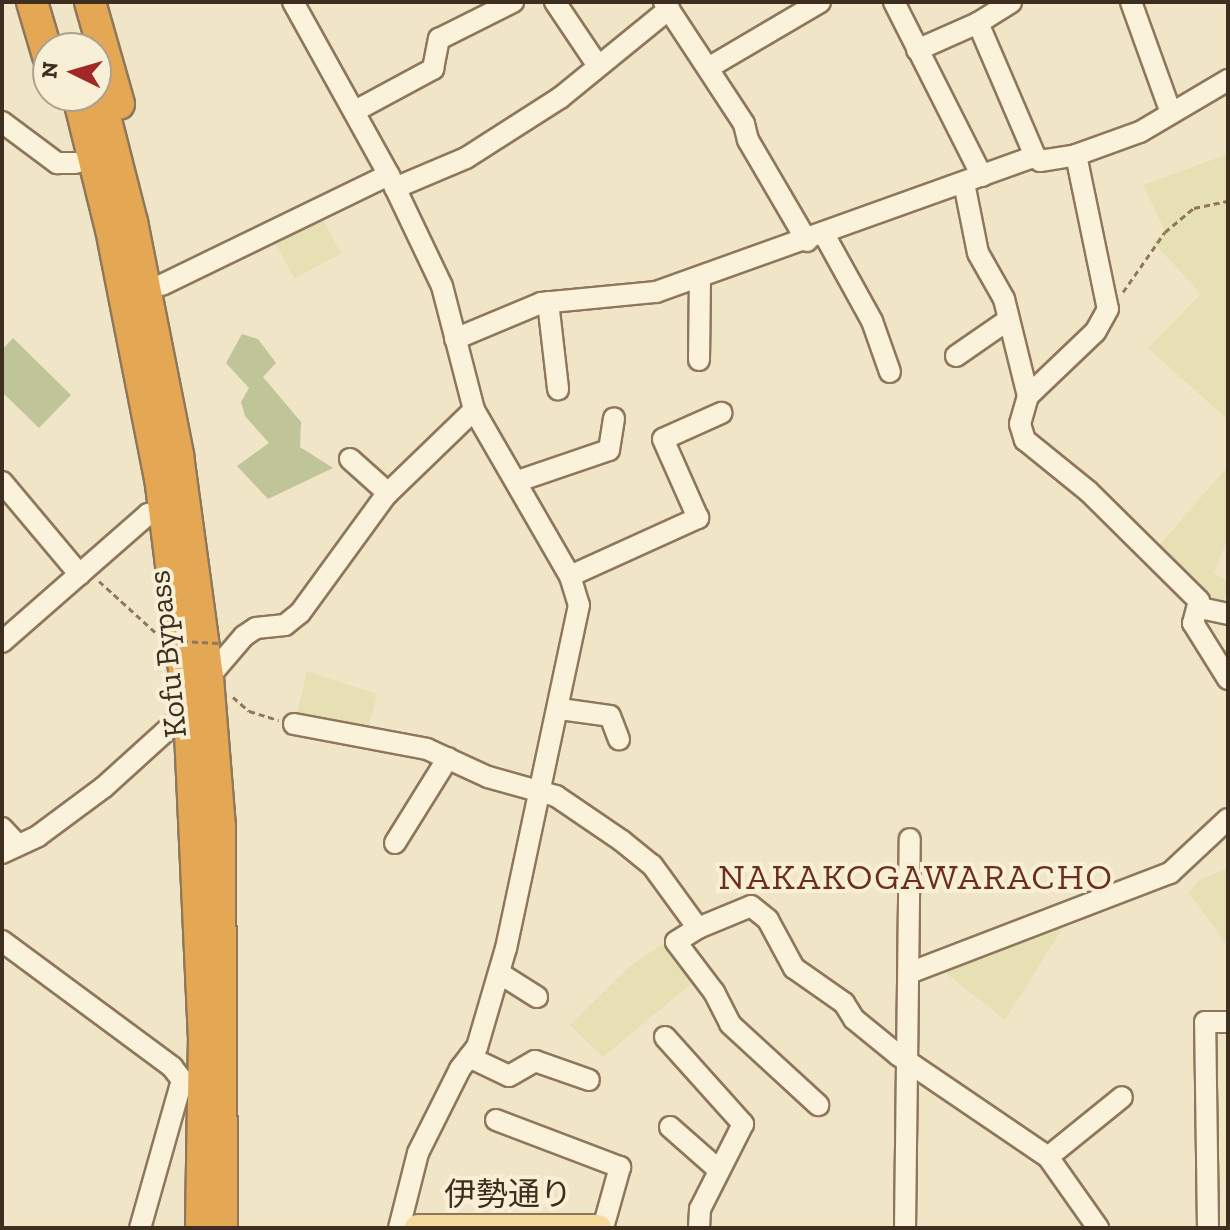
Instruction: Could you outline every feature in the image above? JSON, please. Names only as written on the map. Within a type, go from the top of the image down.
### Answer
[{"type":"highway","points":[[32,2],[41,32]]},
{"type":"highway","points":[[51,2],[61,32]]},
{"type":"highway","points":[[74,2],[83,32]]},
{"type":"highway","points":[[90,2],[162,285],[183,399],[178,455]]},
{"type":"highway","points":[[62,112],[109,294],[133,419],[163,497]]},
{"type":"highway","name":"Kofu Bypass","points":[[83,112],[121,225],[178,455],[202,692],[220,828],[222,1228]]},
{"type":"highway","name":"Kofu Bypass","points":[[101,112],[163,497],[202,692],[204,1036],[201,1228]]},
{"type":"main road","name":"伊勢通り","points":[[418,1228],[598,1228]]},
{"type":"street","points":[[293,2],[392,181],[442,286],[474,410],[518,481],[570,576],[579,605],[560,709],[499,973],[477,1047],[418,1153],[399,1228]]},
{"type":"street","points":[[355,111],[433,69],[439,39],[513,2]]},
{"type":"street","points":[[555,2],[598,66]]},
{"type":"street","points":[[708,68],[820,2]]},
{"type":"street","points":[[894,2],[973,179],[978,253],[1004,299],[1028,396]]},
{"type":"street","points":[[917,50],[978,23],[1011,2]]},
{"type":"street","points":[[1131,2],[1171,113]]},
{"type":"street","points":[[162,285],[392,181],[466,158],[560,98],[667,5],[872,321],[890,372]]},
{"type":"street","points":[[978,23],[1035,156],[1040,161],[1076,155],[1140,132],[1228,80]]},
{"type":"street","points":[[2,122],[57,163],[76,163]]},
{"type":"street","points":[[1076,155],[1108,309],[1095,332],[1028,396],[1020,424],[1025,440],[1088,491],[1199,601],[1193,623],[1228,679]]},
{"type":"street","points":[[455,339],[548,302],[656,292],[816,238],[1035,156]]},
{"type":"street","points":[[699,360],[700,278]]},
{"type":"street","points":[[548,302],[558,389]]},
{"type":"street","points":[[956,356],[1008,320]]},
{"type":"street","points":[[2,828],[10,849],[104,787],[202,692],[244,636],[256,628],[285,625],[300,613],[388,493],[474,410]]},
{"type":"street","points":[[570,576],[698,518],[663,439],[721,413]]},
{"type":"street","points":[[518,481],[609,450],[614,418]]},
{"type":"street","points":[[350,459],[388,493]]},
{"type":"street","points":[[2,482],[84,573]]},
{"type":"street","points":[[2,642],[84,573],[163,497]]},
{"type":"street","points":[[1205,609],[1228,614]]},
{"type":"street","points":[[560,709],[610,716],[619,739]]},
{"type":"street","points":[[294,724],[427,749],[542,791],[652,865],[698,928]]},
{"type":"street","points":[[395,843],[448,758]]},
{"type":"street","points":[[909,973],[1170,873],[1228,819]]},
{"type":"street","points":[[905,1228],[910,839]]},
{"type":"street","points":[[818,1105],[730,1024],[714,992],[676,942],[698,928],[751,906],[768,920],[794,968],[908,1059],[1048,1157],[1098,1228]]},
{"type":"street","points":[[2,941],[172,1067],[182,1080],[140,1228]]},
{"type":"street","points":[[499,973],[537,997]]},
{"type":"street","points":[[1208,1228],[1205,1022],[1228,1022]]},
{"type":"street","points":[[665,1037],[743,1124],[700,1209],[699,1228]]},
{"type":"street","points":[[469,1057],[509,1076],[535,1061],[589,1080]]},
{"type":"street","points":[[1048,1157],[1122,1097]]},
{"type":"street","points":[[496,1120],[620,1167],[598,1228]]},
{"type":"street","points":[[670,1127],[719,1170]]},
{"type":"path","points":[[1108,309],[1165,232],[1194,208],[1228,201]]},
{"type":"path","points":[[84,573],[162,640],[219,643]]},
{"type":"path","points":[[202,692],[225,691],[249,711],[294,724]]},
{"type":"shaded area","points":[[1228,154],[1228,420],[1148,348],[1201,294],[1153,242],[1165,231],[1143,185]]},
{"type":"shaded area","points":[[320,214],[341,254],[294,279],[273,239]]},
{"type":"shaded area","points":[[1228,466],[1228,538],[1214,573],[1228,582],[1223,606],[1201,596],[1156,549]]},
{"type":"shaded area","points":[[307,671],[377,694],[367,733],[296,718]]},
{"type":"shaded area","points":[[1228,868],[1226,944],[1189,893],[1198,881]]},
{"type":"shaded area","points":[[1076,907],[1005,1020],[933,963]]},
{"type":"shaded area","points":[[667,941],[697,979],[603,1057],[570,1025],[630,966]]},
{"type":"green space","points":[[242,334],[258,339],[276,363],[263,377],[301,422],[300,447],[333,468],[268,499],[237,466],[269,443],[245,416],[241,402],[249,388],[226,363]]},
{"type":"green space","points":[[13,338],[71,395],[39,428],[2,392],[2,350]]},
{"type":"district","name":"NAKAKOGAWARACHO","points":[[916,877]]}]
